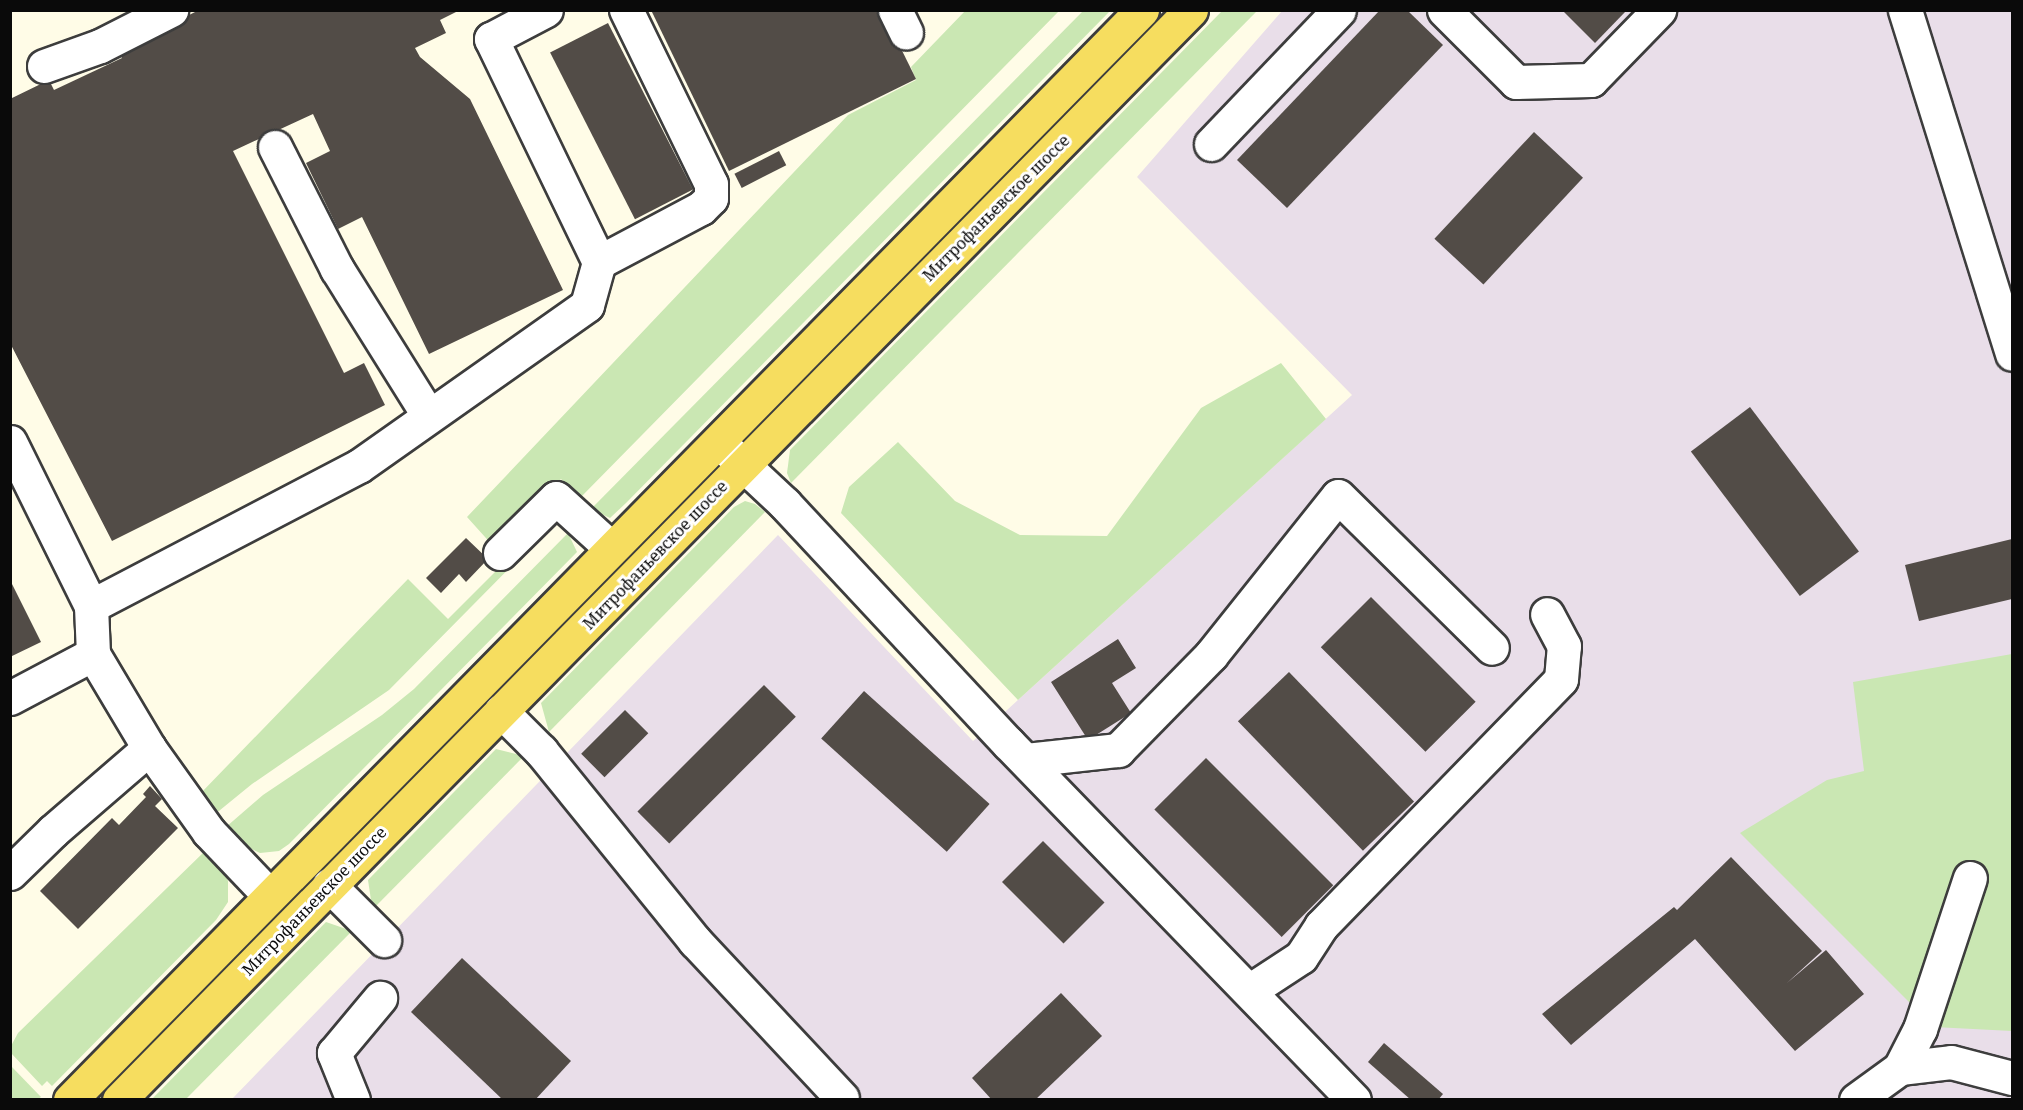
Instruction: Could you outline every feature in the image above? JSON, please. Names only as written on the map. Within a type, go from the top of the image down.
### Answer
[{"type":"main road","name":"Митрофаньевское шоссе","points":[[70,1100],[1142,10]]},
{"type":"main road","name":"Митрофаньевское шоссе","points":[[119,1100],[1191,10]]},
{"type":"street","points":[[44,66],[100,46],[171,10]]},
{"type":"street","points":[[91,606],[358,466],[587,305],[598,262],[491,39],[546,10]]},
{"type":"street","points":[[598,262],[700,208],[711,198],[711,184],[626,10]]},
{"type":"street","points":[[1211,144],[1339,10]]},
{"type":"street","points":[[1444,10],[1516,82],[1591,80],[1659,10]]},
{"type":"street","points":[[1905,10],[2013,354]]},
{"type":"street","points":[[275,147],[337,270],[429,416]]},
{"type":"street","points":[[717,441],[785,504],[1026,760],[1354,1100]]},
{"type":"street","points":[[10,442],[91,606],[93,654],[149,748],[209,832],[270,896]]},
{"type":"street","points":[[1026,760],[1118,750],[1211,655],[1338,496],[1492,648]]},
{"type":"street","points":[[500,553],[556,498],[611,548]]},
{"type":"street","points":[[1249,991],[1301,957],[1321,926],[1561,680],[1564,646],[1547,614]]},
{"type":"street","points":[[10,698],[93,654]]},
{"type":"street","points":[[501,711],[541,751],[694,941],[842,1098]]},
{"type":"street","points":[[10,873],[61,824],[149,748]]},
{"type":"street","points":[[1856,1100],[1900,1068],[1920,1029],[1970,878]]},
{"type":"street","points":[[329,885],[384,940]]},
{"type":"street","points":[[353,1100],[334,1053],[380,998]]},
{"type":"street","points":[[1900,1068],[1951,1062],[2013,1078]]},
{"type":"shaded area","points":[[1282,11],[2012,11],[2012,1099],[231,1100],[778,535],[973,741],[1352,395],[1137,177]]},
{"type":"green space","points":[[1223,10],[1257,11],[791,483],[787,473],[790,450]]},
{"type":"green space","points":[[965,11],[1059,11],[580,498],[561,479],[494,547],[467,517],[848,115],[916,80],[911,67]]},
{"type":"green space","points":[[1083,11],[1110,11],[626,503],[610,518],[591,509]]},
{"type":"green space","points":[[1281,363],[1326,419],[1018,700],[841,513],[849,487],[898,442],[955,501],[1020,535],[1107,536],[1201,408]]},
{"type":"green space","points":[[745,501],[755,504],[765,512],[549,732],[541,703],[734,507]]},
{"type":"green space","points":[[543,524],[548,529],[389,690],[252,784],[214,815],[199,795],[408,579],[448,619]]},
{"type":"green space","points":[[568,533],[577,552],[289,844],[279,851],[260,853],[241,844],[226,827],[263,795],[382,715],[414,689]]},
{"type":"green space","points":[[2012,654],[2012,1031],[1934,1027],[1740,833],[1827,780],[1864,771],[1853,682]]},
{"type":"green space","points":[[496,749],[524,756],[375,907],[371,900],[368,880]]},
{"type":"green space","points":[[205,851],[225,873],[228,881],[228,902],[216,920],[52,1086],[47,1081],[42,1086],[11,1053],[11,1046],[18,1033]]},
{"type":"green space","points":[[326,922],[352,931],[186,1099],[151,1100]]},
{"type":"green space","points":[[11,1066],[41,1097],[11,1099]]},
{"type":"building","points":[[199,10],[460,10],[440,20],[446,33],[415,48],[420,57],[470,99],[563,290],[429,354],[362,217],[338,229],[306,163],[330,151],[313,114],[233,151],[344,373],[364,363],[385,405],[112,541],[10,343],[10,99],[49,80],[54,90],[122,58],[118,51]]},
{"type":"building","points":[[651,10],[882,10],[916,79],[729,171]]},
{"type":"building","points":[[1380,10],[1407,10],[1443,45],[1287,208],[1237,160]]},
{"type":"building","points":[[1562,10],[1627,10],[1595,43]]},
{"type":"building","points":[[608,23],[693,190],[635,219],[550,53]]},
{"type":"building","points":[[1534,132],[1583,178],[1483,284],[1434,239]]},
{"type":"building","points":[[779,151],[786,165],[742,188],[734,174]]},
{"type":"building","points":[[1750,407],[1859,552],[1800,596],[1691,452]]},
{"type":"building","points":[[466,538],[488,559],[466,582],[459,574],[441,593],[426,578]]},
{"type":"building","points":[[2012,539],[2012,599],[1919,621],[1905,565]]},
{"type":"building","points":[[10,580],[41,642],[10,657]]},
{"type":"building","points":[[1371,597],[1476,702],[1425,752],[1321,647]]},
{"type":"building","points":[[1118,639],[1136,668],[1112,683],[1131,713],[1088,740],[1051,682]]},
{"type":"building","points":[[1289,672],[1414,801],[1363,851],[1238,721]]},
{"type":"building","points":[[764,685],[796,717],[669,843],[637,812]]},
{"type":"building","points":[[864,691],[990,804],[947,852],[821,739]]},
{"type":"building","points":[[625,710],[648,733],[604,777],[581,754]]},
{"type":"building","points":[[1206,758],[1333,885],[1282,937],[1154,810]]},
{"type":"building","points":[[150,786],[162,799],[155,806],[178,828],[78,929],[40,891],[112,818],[119,825],[146,797],[143,794]]},
{"type":"building","points":[[1043,841],[1105,903],[1064,944],[1002,882]]},
{"type":"building","points":[[1731,857],[1822,951],[1787,983],[1826,950],[1864,994],[1795,1051],[1695,939],[1571,1045],[1542,1014],[1674,907],[1677,910]]},
{"type":"building","points":[[462,958],[571,1061],[535,1100],[503,1100],[411,1012]]},
{"type":"building","points":[[1061,993],[1102,1036],[1035,1100],[992,1100],[972,1078]]},
{"type":"building","points":[[1384,1043],[1443,1094],[1438,1100],[1411,1100],[1368,1062]]}]
